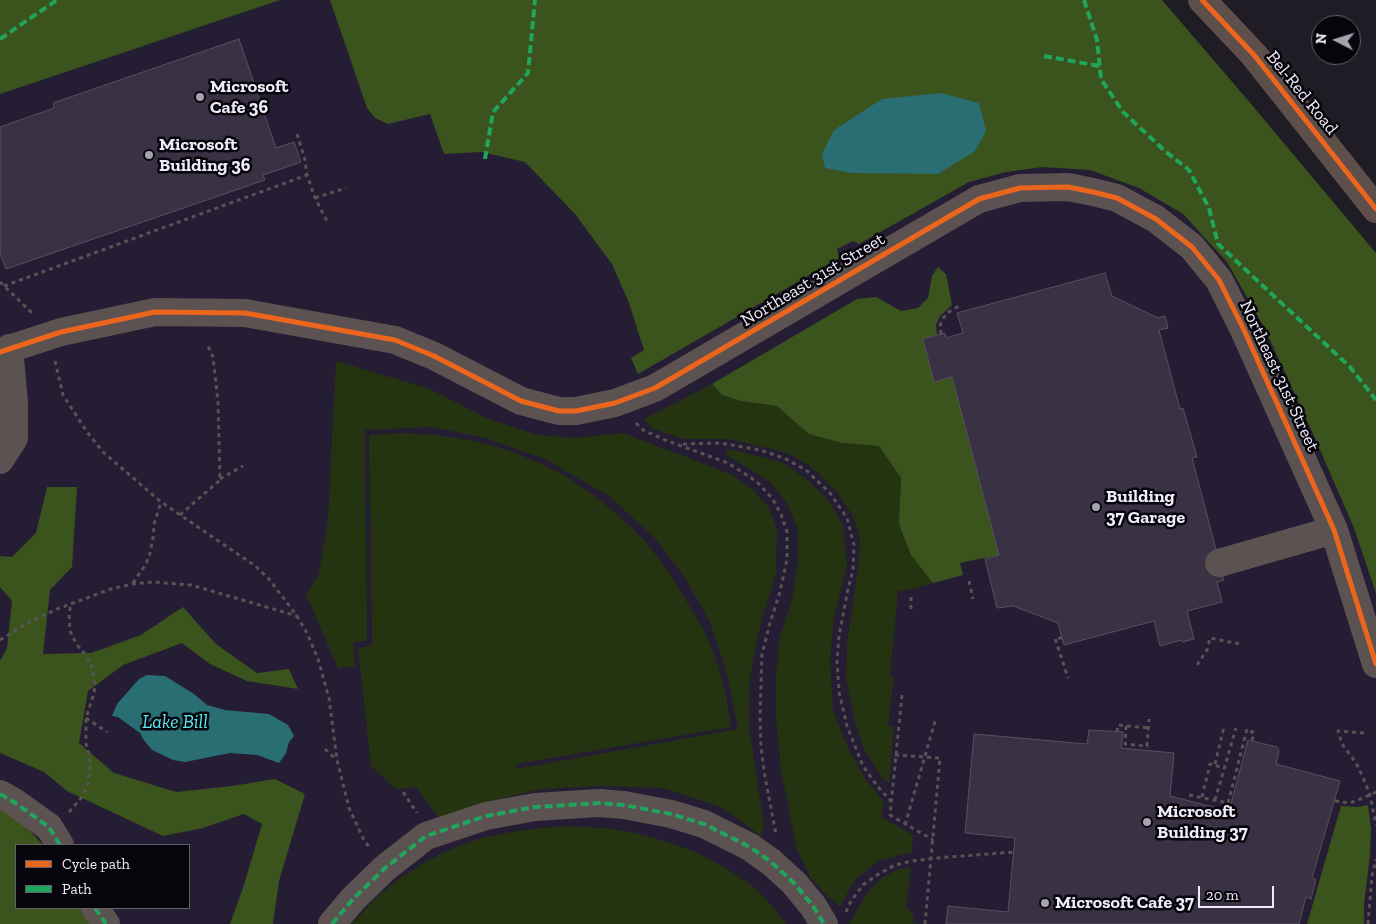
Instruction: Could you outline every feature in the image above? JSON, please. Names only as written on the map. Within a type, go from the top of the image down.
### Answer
[{"type":"main road","name":"Bel-Red Road","points":[[1202,0],[1254,55],[1376,209]]},
{"type":"street","name":"Northeast 31st Street","points":[[5,350],[61,332],[110,332],[155,312],[246,313],[374,336],[412,346],[521,401],[559,411],[576,411],[615,403],[655,388],[979,199],[1020,188],[1068,187],[1117,198],[1138,208],[1175,232],[1192,247],[1219,280],[1244,330],[1334,530],[1376,664]]},
{"type":"street","points":[[0,460],[14,438],[14,402],[5,350]]},
{"type":"street","points":[[1219,563],[1334,530]]},
{"type":"street","points":[[0,794],[14,802],[54,836]]},
{"type":"street","points":[[332,924],[353,899],[385,868],[426,836],[486,816],[535,807],[599,803],[653,810],[704,824],[750,847],[771,862],[794,883],[813,906],[833,922]]},
{"type":"street","points":[[96,909],[106,924]]},
{"type":"path","points":[[297,134],[305,160],[307,175],[315,198],[327,221]]},
{"type":"path","points":[[4,286],[307,175]]},
{"type":"path","points":[[315,198],[346,188]]},
{"type":"path","points":[[0,282],[36,316]]},
{"type":"path","points":[[941,334],[940,326],[942,320],[947,313],[958,306]]},
{"type":"path","points":[[207,344],[213,357],[218,402],[220,480]]},
{"type":"path","points":[[55,358],[63,395],[87,432],[103,452],[161,502],[254,565],[269,579],[297,616],[307,633],[318,659],[329,698],[337,760],[349,808],[364,840],[385,868]]},
{"type":"path","points":[[630,418],[643,430],[728,463],[756,481],[772,498],[781,514],[787,532],[787,559],[780,592],[762,654],[761,747],[765,777],[778,839],[776,856],[771,862]]},
{"type":"path","points":[[680,444],[720,443],[760,450],[784,458],[806,470],[830,493],[848,518],[854,545],[853,570],[839,636],[837,661],[839,692],[847,726],[863,766],[891,801]]},
{"type":"path","points":[[180,514],[220,480],[243,466]]},
{"type":"path","points":[[133,584],[146,564],[153,538],[154,524],[161,502]]},
{"type":"path","points":[[970,581],[974,599]]},
{"type":"path","points":[[0,640],[26,624],[57,609],[133,584],[172,582],[191,585],[297,616]]},
{"type":"path","points":[[911,597],[911,611]]},
{"type":"path","points":[[54,836],[61,820],[81,798],[88,784],[90,770],[90,757],[86,738],[86,718],[94,693],[94,675],[91,664],[70,632],[69,614],[71,605]]},
{"type":"path","points":[[1062,638],[1055,638],[1068,678]]},
{"type":"path","points":[[1197,665],[1207,650],[1210,638],[1240,644]]},
{"type":"path","points":[[902,695],[890,815],[933,840]]},
{"type":"path","points":[[86,718],[107,732]]},
{"type":"path","points":[[905,825],[936,718]]},
{"type":"path","points":[[1126,726],[1125,744],[1130,747],[1147,746],[1149,719]]},
{"type":"path","points":[[1117,732],[1118,725],[1149,728]]},
{"type":"path","points":[[1215,764],[1224,727]]},
{"type":"path","points":[[1215,800],[1224,768],[1227,765],[1236,728]]},
{"type":"path","points":[[1189,794],[1228,803],[1247,729],[1254,733],[1252,741]]},
{"type":"path","points":[[1364,733],[1338,731],[1342,744],[1356,763],[1370,795],[1376,825]]},
{"type":"path","points":[[325,750],[337,760]]},
{"type":"path","points":[[895,755],[940,758],[925,924]]},
{"type":"path","points":[[1202,797],[1210,764],[1224,768]]},
{"type":"path","points":[[1335,802],[1349,803],[1376,792]]},
{"type":"path","points":[[833,922],[852,901],[863,885],[895,865],[912,860],[1014,852]]},
{"type":"path","points":[[1368,924],[1372,876],[1376,859]]},
{"type":"shaded area","points":[[0,0],[1145,0],[1376,288],[1376,924],[0,924]]},
{"type":"green space","points":[[0,0],[280,0],[0,94]]},
{"type":"green space","points":[[330,0],[1162,0],[1376,253],[1376,593],[1354,528],[1314,436],[1265,329],[1227,262],[1183,214],[1139,188],[1090,170],[1042,167],[1006,172],[969,182],[859,244],[853,241],[837,249],[839,258],[638,374],[631,358],[644,350],[629,303],[612,264],[575,214],[525,162],[481,152],[444,154],[430,114],[388,124],[375,118],[367,108]]},
{"type":"green space","points":[[938,267],[946,274],[952,305],[940,316],[936,325],[937,335],[923,339],[934,381],[952,377],[999,555],[960,563],[963,575],[933,583],[911,555],[899,524],[901,478],[879,446],[842,443],[809,434],[777,406],[740,401],[722,395],[712,384],[857,299],[876,297],[901,311],[918,308],[928,298],[932,276]]},
{"type":"green space","points":[[336,361],[430,389],[488,419],[538,435],[575,438],[623,433],[733,475],[754,491],[769,508],[777,530],[776,574],[761,622],[750,676],[749,727],[764,826],[761,836],[723,808],[663,788],[597,786],[541,789],[491,801],[440,819],[416,787],[396,789],[371,766],[358,648],[372,646],[369,435],[402,433],[436,435],[469,440],[502,448],[564,475],[618,515],[644,540],[666,568],[703,628],[716,659],[726,695],[731,727],[516,764],[516,769],[738,729],[727,673],[710,622],[684,576],[654,537],[609,496],[545,459],[485,438],[432,427],[365,430],[367,641],[353,642],[355,666],[338,668],[306,594],[319,574],[328,519]]},
{"type":"green space","points":[[712,384],[722,395],[740,401],[777,406],[809,434],[842,443],[879,446],[901,478],[899,524],[911,555],[933,583],[898,591],[890,676],[894,677],[888,726],[894,727],[889,783],[883,779],[866,753],[854,719],[846,678],[847,644],[859,562],[860,539],[852,514],[835,490],[812,467],[787,453],[730,439],[683,439],[652,428],[644,419]]},
{"type":"green space","points":[[731,449],[783,463],[808,480],[829,501],[843,526],[847,566],[834,618],[830,660],[833,710],[847,746],[865,779],[884,802],[881,817],[913,835],[912,852],[878,861],[855,880],[840,906],[828,897],[811,878],[797,850],[781,770],[776,719],[776,675],[780,637],[792,600],[798,561],[798,529],[788,505],[772,484],[754,471],[727,456],[726,452]]},
{"type":"green space","points":[[47,487],[77,487],[72,567],[50,590],[43,654],[91,653],[141,635],[183,607],[216,644],[257,673],[289,669],[298,689],[247,681],[210,664],[182,643],[123,665],[88,691],[79,743],[114,773],[176,792],[275,779],[305,794],[279,881],[273,924],[230,924],[262,824],[244,814],[203,828],[163,836],[67,791],[44,772],[0,753],[0,661],[7,648],[12,601],[0,587],[0,556],[12,557],[36,533]]},
{"type":"green space","points":[[1368,805],[1371,829],[1364,924],[1307,924],[1341,806],[1358,807]]},
{"type":"green space","points":[[0,810],[19,819],[42,844],[15,844],[15,909],[82,909],[91,924],[0,924]]},
{"type":"green space","points":[[572,826],[632,832],[693,851],[724,867],[753,886],[786,924],[352,924],[379,895],[403,876],[454,848],[482,838],[511,832]]},
{"type":"green space","points":[[911,867],[906,907],[913,915],[913,923],[922,924],[849,924],[869,890],[883,877],[897,870]]},
{"type":"water","points":[[941,93],[979,103],[986,131],[975,151],[938,174],[852,173],[825,168],[822,154],[834,130],[882,99]]},
{"type":"water","name":"Lake Bill","points":[[147,675],[165,676],[194,694],[207,705],[225,710],[269,714],[288,725],[294,736],[289,742],[286,753],[279,763],[257,755],[230,753],[185,762],[173,760],[152,750],[140,733],[118,717],[112,716],[117,704],[139,679]]},
{"type":"building","name":"Microsoft Building 36","points":[[239,39],[276,148],[294,142],[301,162],[263,175],[265,180],[6,269],[0,254],[0,127],[54,108],[53,103]]},
{"type":"building","name":"Building 37 Garage","points":[[1105,273],[1112,296],[1158,318],[1165,316],[1168,328],[1159,330],[1180,409],[1183,408],[1197,457],[1192,458],[1224,580],[1217,582],[1222,602],[1187,611],[1194,639],[1182,642],[1181,640],[1160,646],[1154,621],[1064,645],[1058,623],[1013,606],[997,608],[985,559],[999,555],[952,377],[934,382],[923,339],[945,333],[946,338],[963,333],[957,313]]},
{"type":"building","name":"Microsoft Building 37","points":[[1089,730],[1123,732],[1121,748],[1174,753],[1170,796],[1229,811],[1248,740],[1277,747],[1279,751],[1276,764],[1340,781],[1312,878],[1316,879],[1311,899],[1306,897],[1299,924],[946,924],[948,906],[1008,912],[1015,838],[965,833],[974,734],[1087,744]]},
{"type":"marked path","points":[[0,39],[57,0]]},
{"type":"marked path","points":[[485,159],[493,112],[528,73],[535,0]]},
{"type":"marked path","points":[[1084,0],[1097,40],[1101,79],[1123,112],[1165,151],[1189,170],[1209,208],[1218,244],[1350,367],[1376,400]]},
{"type":"marked path","points":[[1044,56],[1099,66]]},
{"type":"marked path","points":[[0,794],[49,827],[59,844]]},
{"type":"marked path","points":[[332,924],[353,899],[385,868],[426,836],[486,816],[535,807],[599,803],[624,805],[671,814],[704,824],[750,847],[771,862],[794,883],[813,906],[824,924]]},
{"type":"marked path","points":[[96,909],[106,924]]},
{"type":"cycle path","points":[[1202,0],[1254,55],[1376,209]]},
{"type":"cycle path","points":[[0,352],[61,332],[155,312],[245,313],[395,340],[434,356],[521,401],[559,411],[576,411],[615,403],[655,388],[979,199],[1020,188],[1068,187],[1093,192],[1117,198],[1156,219],[1192,247],[1219,280],[1244,330],[1334,530],[1376,664]]},
{"type":"place","name":"Microsoft Cafe 36","points":[[200,97]]},
{"type":"place","name":"Microsoft Building 36","points":[[149,155]]},
{"type":"place","name":"Building 37 Garage","points":[[1096,507]]},
{"type":"place","name":"Microsoft Building 37","points":[[1147,822]]},
{"type":"place","name":"Microsoft Cafe 37","points":[[1045,903]]}]
